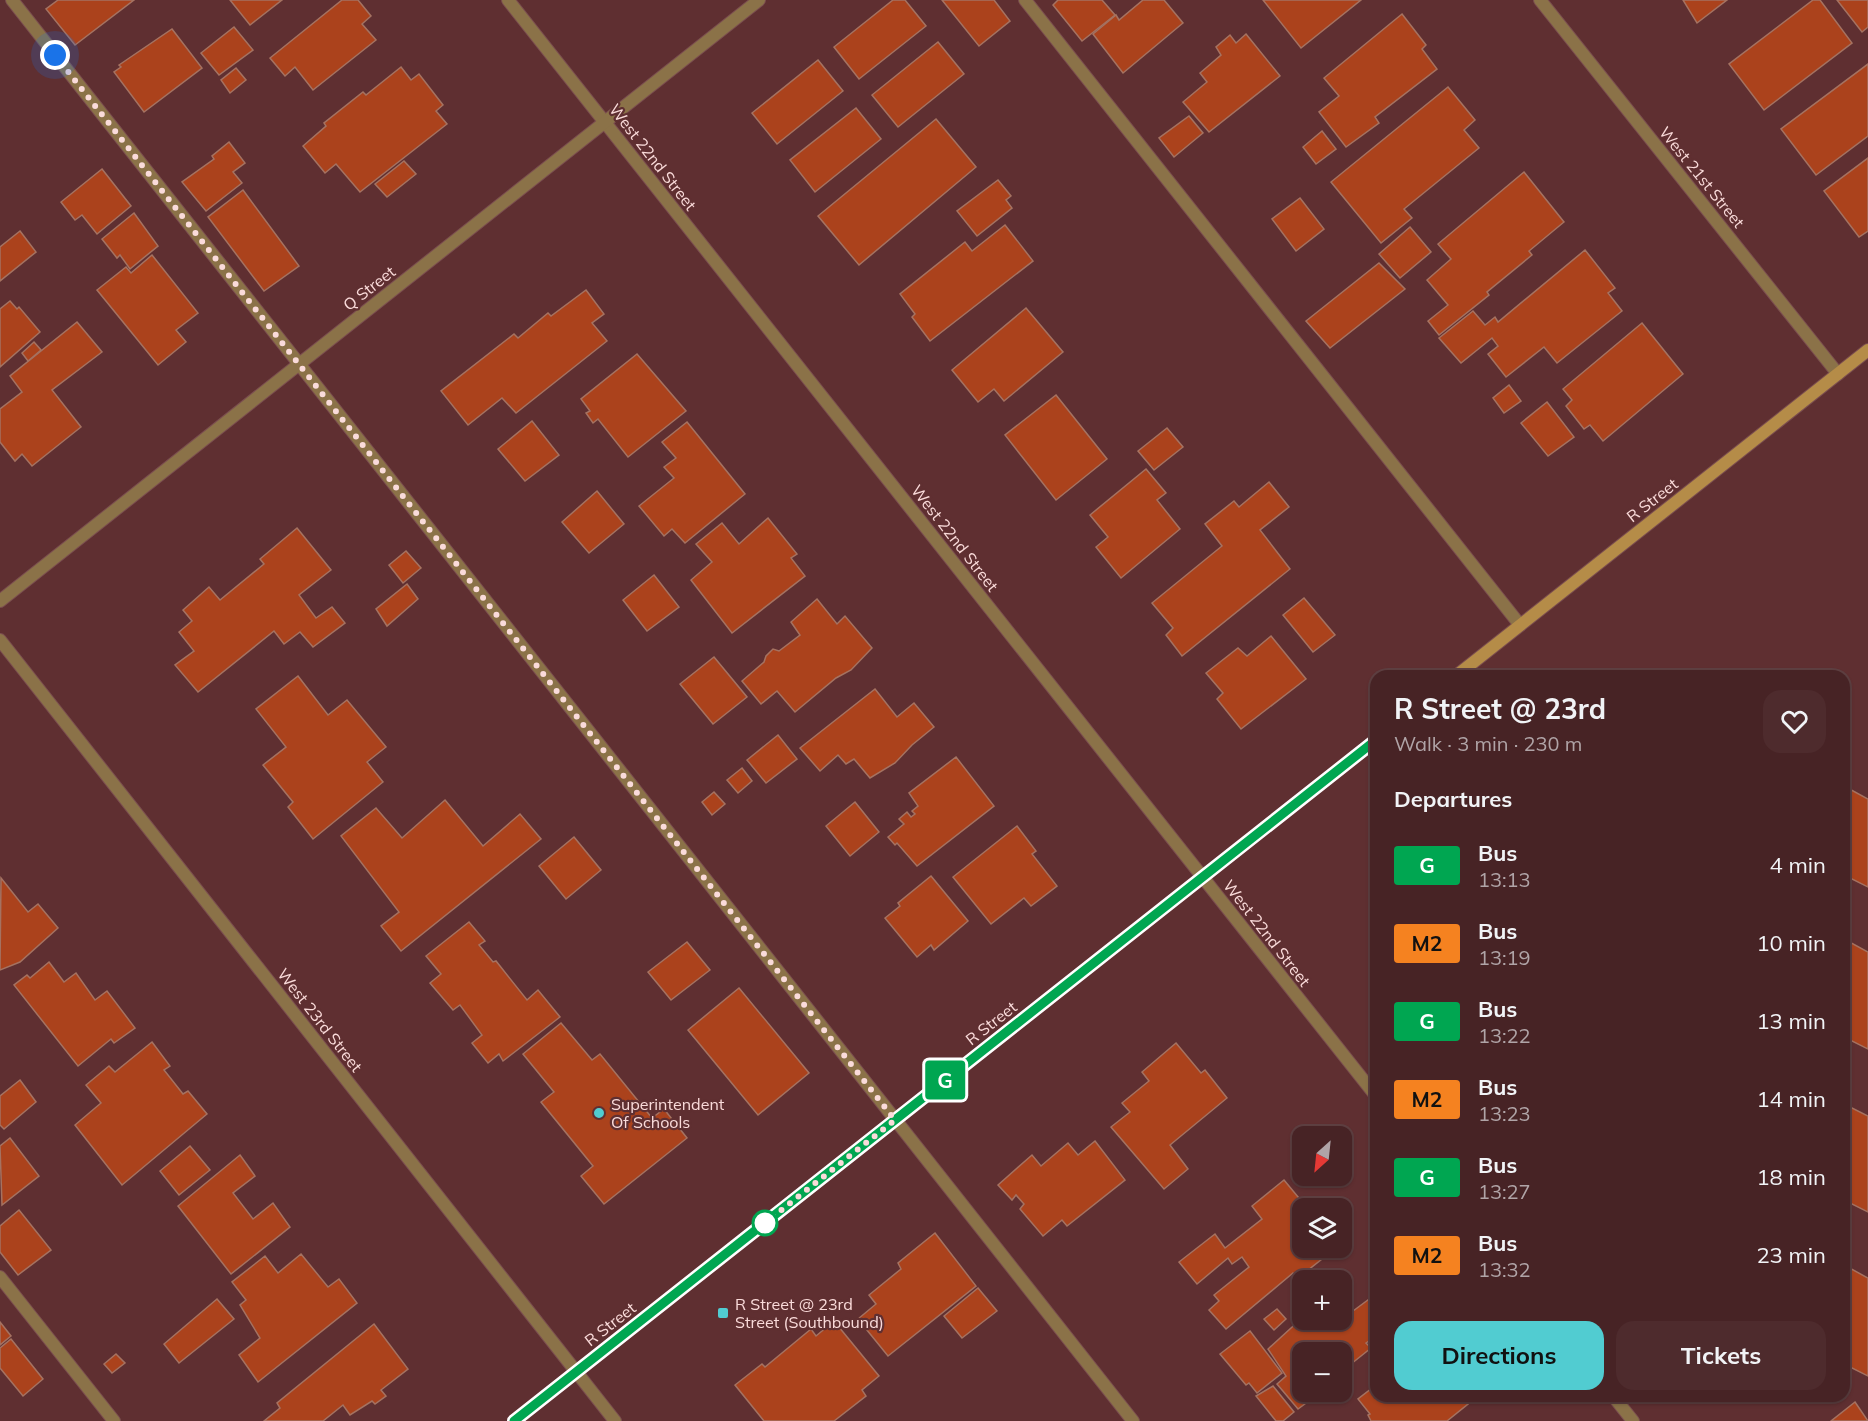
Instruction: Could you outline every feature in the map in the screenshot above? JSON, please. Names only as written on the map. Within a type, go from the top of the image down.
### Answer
[{"type":"street","points":[[12,0],[1133,1421]]},
{"type":"street","name":"West 22nd Street","points":[[508,0],[1370,1088]]},
{"type":"street","name":"Q Street","points":[[0,601],[759,0]]},
{"type":"street","points":[[1025,0],[1520,626]]},
{"type":"street","name":"West 21st Street","points":[[1540,0],[1838,374]]},
{"type":"street","name":"R Street","points":[[1464,670],[1868,350]]},
{"type":"street","name":"West 23rd Street","points":[[0,640],[615,1421]]},
{"type":"street","name":"R Street","points":[[514,1421],[1370,745]]},
{"type":"street","points":[[0,1277],[114,1421]]},
{"type":"street","points":[[1618,1402],[1633,1421]]},
{"type":"building","points":[[58,0],[134,0],[75,45],[46,9]]},
{"type":"building","points":[[230,0],[282,0],[250,25]]},
{"type":"building","points":[[342,0],[358,0],[371,16],[362,24],[376,40],[313,90],[295,67],[285,76],[270,58]]},
{"type":"building","points":[[893,0],[905,0],[926,26],[859,79],[834,47]]},
{"type":"building","points":[[942,0],[994,0],[1010,21],[979,46]]},
{"type":"building","points":[[1058,0],[1102,0],[1115,15],[1082,41],[1053,5]]},
{"type":"building","points":[[1143,0],[1164,0],[1183,23],[1123,73],[1093,34],[1116,15],[1119,20]]},
{"type":"building","points":[[1263,0],[1361,0],[1301,48]]},
{"type":"building","points":[[1683,0],[1727,0],[1697,23]]},
{"type":"building","points":[[1813,0],[1820,0],[1852,43],[1764,110],[1729,64]]},
{"type":"building","points":[[1837,0],[1868,0],[1868,27],[1862,32]]},
{"type":"building","points":[[1402,14],[1426,45],[1422,49],[1437,69],[1375,117],[1379,123],[1346,147],[1319,112],[1339,96],[1324,78]]},
{"type":"building","points":[[234,27],[253,50],[219,75],[201,53]]},
{"type":"building","points":[[172,29],[202,68],[144,112],[114,72],[121,67],[119,65]]},
{"type":"building","points":[[1246,34],[1280,76],[1209,132],[1183,102],[1207,82],[1200,73],[1221,55],[1216,47],[1230,35],[1236,43]]},
{"type":"building","points":[[938,42],[964,74],[898,127],[872,95]]},
{"type":"building","points":[[818,60],[843,91],[777,144],[752,113]]},
{"type":"building","points":[[1868,64],[1868,136],[1816,175],[1781,129]]},
{"type":"building","points":[[401,67],[411,80],[419,74],[443,105],[436,111],[447,124],[360,192],[336,164],[325,173],[303,146],[326,126],[324,123],[363,92],[366,95]]},
{"type":"building","points":[[236,68],[246,80],[230,93],[221,80]]},
{"type":"building","points":[[1448,87],[1475,120],[1464,130],[1479,148],[1404,209],[1412,218],[1381,243],[1331,182]]},
{"type":"building","points":[[856,108],[881,139],[815,192],[790,160]]},
{"type":"building","points":[[1189,116],[1203,133],[1174,157],[1159,138]]},
{"type":"building","points":[[936,119],[976,167],[859,265],[818,216]]},
{"type":"building","points":[[1322,131],[1336,149],[1316,164],[1303,147]]},
{"type":"building","points":[[229,142],[245,163],[233,172],[242,183],[206,211],[182,182],[214,159],[212,156]]},
{"type":"building","points":[[1868,158],[1868,231],[1859,237],[1824,191]]},
{"type":"building","points":[[404,161],[416,174],[387,197],[375,184]]},
{"type":"building","points":[[102,169],[131,206],[97,234],[82,215],[75,220],[61,202]]},
{"type":"building","points":[[1524,172],[1564,222],[1529,251],[1532,255],[1487,292],[1489,295],[1439,335],[1428,321],[1448,305],[1427,280],[1451,259],[1438,244]]},
{"type":"building","points":[[998,180],[1011,196],[1006,200],[1012,208],[977,236],[957,211]]},
{"type":"building","points":[[243,190],[299,266],[264,291],[208,217]]},
{"type":"building","points":[[1300,198],[1324,229],[1296,251],[1272,219]]},
{"type":"building","points":[[134,213],[158,246],[130,269],[120,255],[117,258],[102,239]]},
{"type":"building","points":[[1005,225],[1033,261],[930,341],[912,317],[915,314],[900,294],[965,242],[972,251]]},
{"type":"building","points":[[1410,227],[1431,252],[1400,278],[1379,254]]},
{"type":"building","points":[[20,231],[36,252],[0,281],[0,247]]},
{"type":"building","points":[[1585,250],[1615,288],[1608,293],[1622,311],[1557,363],[1544,347],[1506,377],[1488,354],[1498,346],[1492,338],[1461,363],[1439,338],[1473,311],[1485,325],[1495,317],[1498,322]]},
{"type":"building","points":[[152,255],[198,313],[176,330],[186,342],[158,365],[97,290],[126,267],[131,273]]},
{"type":"building","points":[[1379,263],[1405,289],[1330,348],[1306,321]]},
{"type":"building","points":[[586,290],[604,314],[592,323],[607,341],[516,413],[502,398],[468,425],[441,391],[514,334],[518,338],[548,313],[551,316]]},
{"type":"building","points":[[10,301],[17,309],[19,307],[40,332],[0,367],[0,309]]},
{"type":"building","points":[[1026,308],[1063,352],[1004,401],[994,389],[978,402],[952,370]]},
{"type":"building","points":[[77,322],[102,352],[52,390],[81,427],[32,466],[22,454],[15,461],[0,442],[0,409],[22,392],[10,376]]},
{"type":"building","points":[[1642,323],[1683,374],[1603,441],[1590,425],[1584,429],[1566,406],[1572,400],[1563,389]]},
{"type":"building","points":[[34,342],[41,350],[28,361],[22,353]]},
{"type":"building","points":[[637,354],[686,411],[628,457],[598,419],[593,423],[586,413],[590,411],[581,399]]},
{"type":"building","points":[[1509,385],[1521,401],[1504,413],[1493,398]]},
{"type":"building","points":[[1056,395],[1107,459],[1056,500],[1005,435]]},
{"type":"building","points":[[1547,402],[1574,437],[1548,456],[1521,423]]},
{"type":"building","points":[[532,421],[559,455],[525,481],[498,449]]},
{"type":"building","points":[[687,422],[745,494],[685,543],[672,529],[664,536],[639,506],[674,478],[664,467],[676,458],[662,442]]},
{"type":"building","points":[[1167,428],[1183,447],[1154,470],[1138,451]]},
{"type":"building","points":[[1146,469],[1166,493],[1157,500],[1180,529],[1121,578],[1096,547],[1108,537],[1090,515]]},
{"type":"building","points":[[1269,482],[1289,507],[1260,530],[1290,569],[1182,656],[1166,635],[1173,628],[1152,603],[1222,546],[1205,524],[1234,501],[1239,507]]},
{"type":"building","points":[[597,491],[624,524],[589,553],[562,522]]},
{"type":"building","points":[[768,518],[797,554],[791,558],[805,576],[732,633],[691,580],[712,562],[696,544],[722,523],[739,544]]},
{"type":"building","points":[[297,528],[331,570],[299,595],[316,618],[332,607],[345,623],[313,647],[300,632],[284,644],[274,631],[198,692],[175,665],[194,651],[179,632],[192,621],[183,610],[209,587],[220,600],[264,564],[260,559]]},
{"type":"building","points":[[406,551],[421,568],[403,583],[389,565]]},
{"type":"building","points":[[654,575],[679,607],[647,631],[623,600]]},
{"type":"building","points":[[407,584],[418,599],[387,626],[376,609]]},
{"type":"building","points":[[1304,598],[1335,635],[1313,652],[1283,615]]},
{"type":"building","points":[[817,599],[837,624],[845,616],[872,648],[851,670],[836,678],[795,712],[777,691],[761,704],[742,681],[764,662],[773,649],[779,651],[800,635],[791,622]]},
{"type":"building","points":[[1271,636],[1306,679],[1241,729],[1217,699],[1223,693],[1206,673],[1238,648],[1247,656]]},
{"type":"building","points":[[714,657],[747,697],[713,724],[680,684]]},
{"type":"building","points":[[298,676],[328,715],[347,700],[386,747],[367,762],[383,782],[313,839],[288,807],[293,802],[263,765],[286,747],[256,709]]},
{"type":"building","points":[[875,689],[897,717],[914,703],[934,727],[895,763],[870,778],[854,759],[846,764],[838,755],[820,771],[800,748]]},
{"type":"building","points":[[778,735],[797,759],[766,783],[747,760]]},
{"type":"building","points":[[956,757],[994,806],[917,866],[897,843],[895,845],[888,837],[904,824],[899,819],[907,812],[911,817],[915,814],[912,811],[918,806],[909,793]]},
{"type":"building","points":[[742,768],[752,781],[738,793],[727,780]]},
{"type":"building","points":[[1850,789],[1868,799],[1868,887],[1850,878]]},
{"type":"building","points":[[714,792],[725,804],[712,815],[702,802]]},
{"type":"building","points":[[445,800],[483,846],[520,814],[541,839],[401,951],[381,926],[399,912],[341,836],[376,808],[402,838]]},
{"type":"building","points":[[855,802],[879,832],[850,856],[826,826]]},
{"type":"building","points":[[1017,826],[1036,851],[1032,854],[1057,886],[1031,906],[1024,898],[991,924],[953,877]]},
{"type":"building","points":[[574,837],[601,870],[566,899],[539,866]]},
{"type":"building","points":[[931,876],[968,921],[934,950],[931,945],[917,957],[885,918],[900,906],[898,903]]},
{"type":"building","points":[[1,878],[28,912],[38,904],[58,928],[20,962],[0,970]]},
{"type":"building","points":[[469,922],[485,941],[479,945],[493,962],[496,961],[527,1000],[538,990],[560,1017],[503,1061],[499,1054],[488,1063],[472,1043],[482,1035],[460,1005],[453,1010],[430,983],[441,974],[426,956]]},
{"type":"building","points":[[687,942],[710,970],[671,1000],[648,972]]},
{"type":"building","points":[[1850,942],[1868,952],[1868,1049],[1850,1040]]},
{"type":"building","points":[[49,962],[64,982],[76,973],[95,1000],[107,991],[135,1028],[114,1043],[111,1039],[78,1066],[14,985],[27,975],[30,978]]},
{"type":"building","points":[[739,988],[809,1073],[758,1115],[688,1030]]},
{"type":"building","name":"Superintendent Of Schools","points":[[561,1023],[592,1060],[600,1054],[652,1118],[664,1109],[687,1138],[604,1204],[581,1176],[593,1166],[541,1102],[554,1092],[523,1054]]},
{"type":"building","points":[[152,1042],[170,1066],[164,1070],[183,1094],[188,1091],[207,1114],[122,1185],[75,1125],[101,1103],[86,1085],[109,1066],[115,1072]]},
{"type":"building","points":[[1176,1043],[1201,1073],[1205,1070],[1227,1098],[1170,1145],[1188,1169],[1164,1189],[1111,1127],[1130,1112],[1122,1103],[1149,1081],[1142,1072]]},
{"type":"building","points":[[20,1080],[36,1102],[4,1129],[0,1125],[0,1096]]},
{"type":"building","points":[[1850,1107],[1868,1116],[1868,1212],[1850,1203]]},
{"type":"building","points":[[10,1138],[39,1176],[2,1205],[0,1146]]},
{"type":"building","points":[[1095,1141],[1125,1180],[1067,1226],[1062,1220],[1043,1236],[1020,1209],[1024,1204],[1016,1195],[1012,1200],[998,1185],[1032,1155],[1041,1166],[1068,1143],[1078,1155]]},
{"type":"building","points":[[190,1146],[210,1170],[179,1195],[160,1171]]},
{"type":"building","points":[[240,1155],[255,1176],[233,1193],[253,1219],[273,1203],[290,1227],[231,1274],[178,1206]]},
{"type":"building","points":[[1284,1180],[1299,1198],[1292,1198],[1292,1258],[1323,1258],[1308,1270],[1292,1270],[1292,1274],[1226,1329],[1209,1310],[1219,1301],[1214,1295],[1249,1267],[1242,1257],[1232,1264],[1228,1258],[1197,1284],[1179,1262],[1215,1234],[1225,1248],[1262,1219],[1252,1206]]},
{"type":"building","points":[[19,1210],[51,1250],[18,1275],[0,1252],[0,1226]]},
{"type":"building","points":[[935,1233],[976,1286],[888,1356],[858,1319],[876,1304],[869,1295],[901,1269],[898,1263]]},
{"type":"building","points":[[301,1254],[328,1287],[339,1279],[357,1303],[258,1382],[239,1355],[260,1338],[240,1305],[246,1300],[232,1282],[265,1256],[278,1273]]},
{"type":"building","points":[[1850,1268],[1868,1278],[1868,1376],[1850,1367]]},
{"type":"building","points":[[978,1288],[997,1311],[962,1338],[944,1316]]},
{"type":"building","points":[[1370,1298],[1370,1340],[1366,1343],[1370,1349],[1352,1363],[1352,1342],[1292,1342],[1292,1402],[1277,1384],[1286,1376],[1268,1349],[1292,1327],[1292,1330],[1352,1330],[1352,1311]]},
{"type":"building","points":[[217,1299],[234,1319],[179,1363],[164,1344]]},
{"type":"building","points":[[1277,1309],[1286,1319],[1274,1330],[1264,1319]]},
{"type":"building","points":[[834,1321],[879,1376],[862,1390],[866,1396],[834,1421],[764,1421],[735,1385],[762,1364],[765,1367],[811,1329],[816,1336]]},
{"type":"building","points":[[0,1322],[11,1336],[0,1345]]},
{"type":"building","points":[[374,1324],[408,1369],[381,1390],[386,1396],[375,1404],[372,1401],[350,1415],[343,1405],[323,1421],[264,1421],[280,1408],[277,1403]]},
{"type":"building","points":[[1250,1331],[1282,1373],[1257,1393],[1249,1383],[1246,1385],[1220,1354]]},
{"type":"building","points":[[11,1339],[43,1379],[23,1396],[0,1368],[0,1348]]},
{"type":"building","points":[[116,1354],[125,1363],[112,1373],[104,1364]]},
{"type":"building","points":[[1273,1386],[1294,1412],[1283,1421],[1276,1421],[1256,1396]]},
{"type":"building","points":[[1370,1390],[1370,1402],[1466,1402],[1468,1404],[1447,1421],[1371,1421],[1368,1415],[1370,1414],[1358,1399]]},
{"type":"building","points":[[1292,1402],[1307,1402],[1298,1409]]},
{"type":"building","points":[[1855,1402],[1868,1421],[1831,1421]]},
{"type":"bus line","name":"G","points":[[514,1421],[1370,745]]},
{"type":"place","name":"Superintendent Of Schools","points":[[599,1113]]},
{"type":"place","name":"R Street @ 23rd Street (Southbound)","points":[[723,1313]]},
{"type":"route","points":[[55,55],[895,1120],[765,1223]]}]
